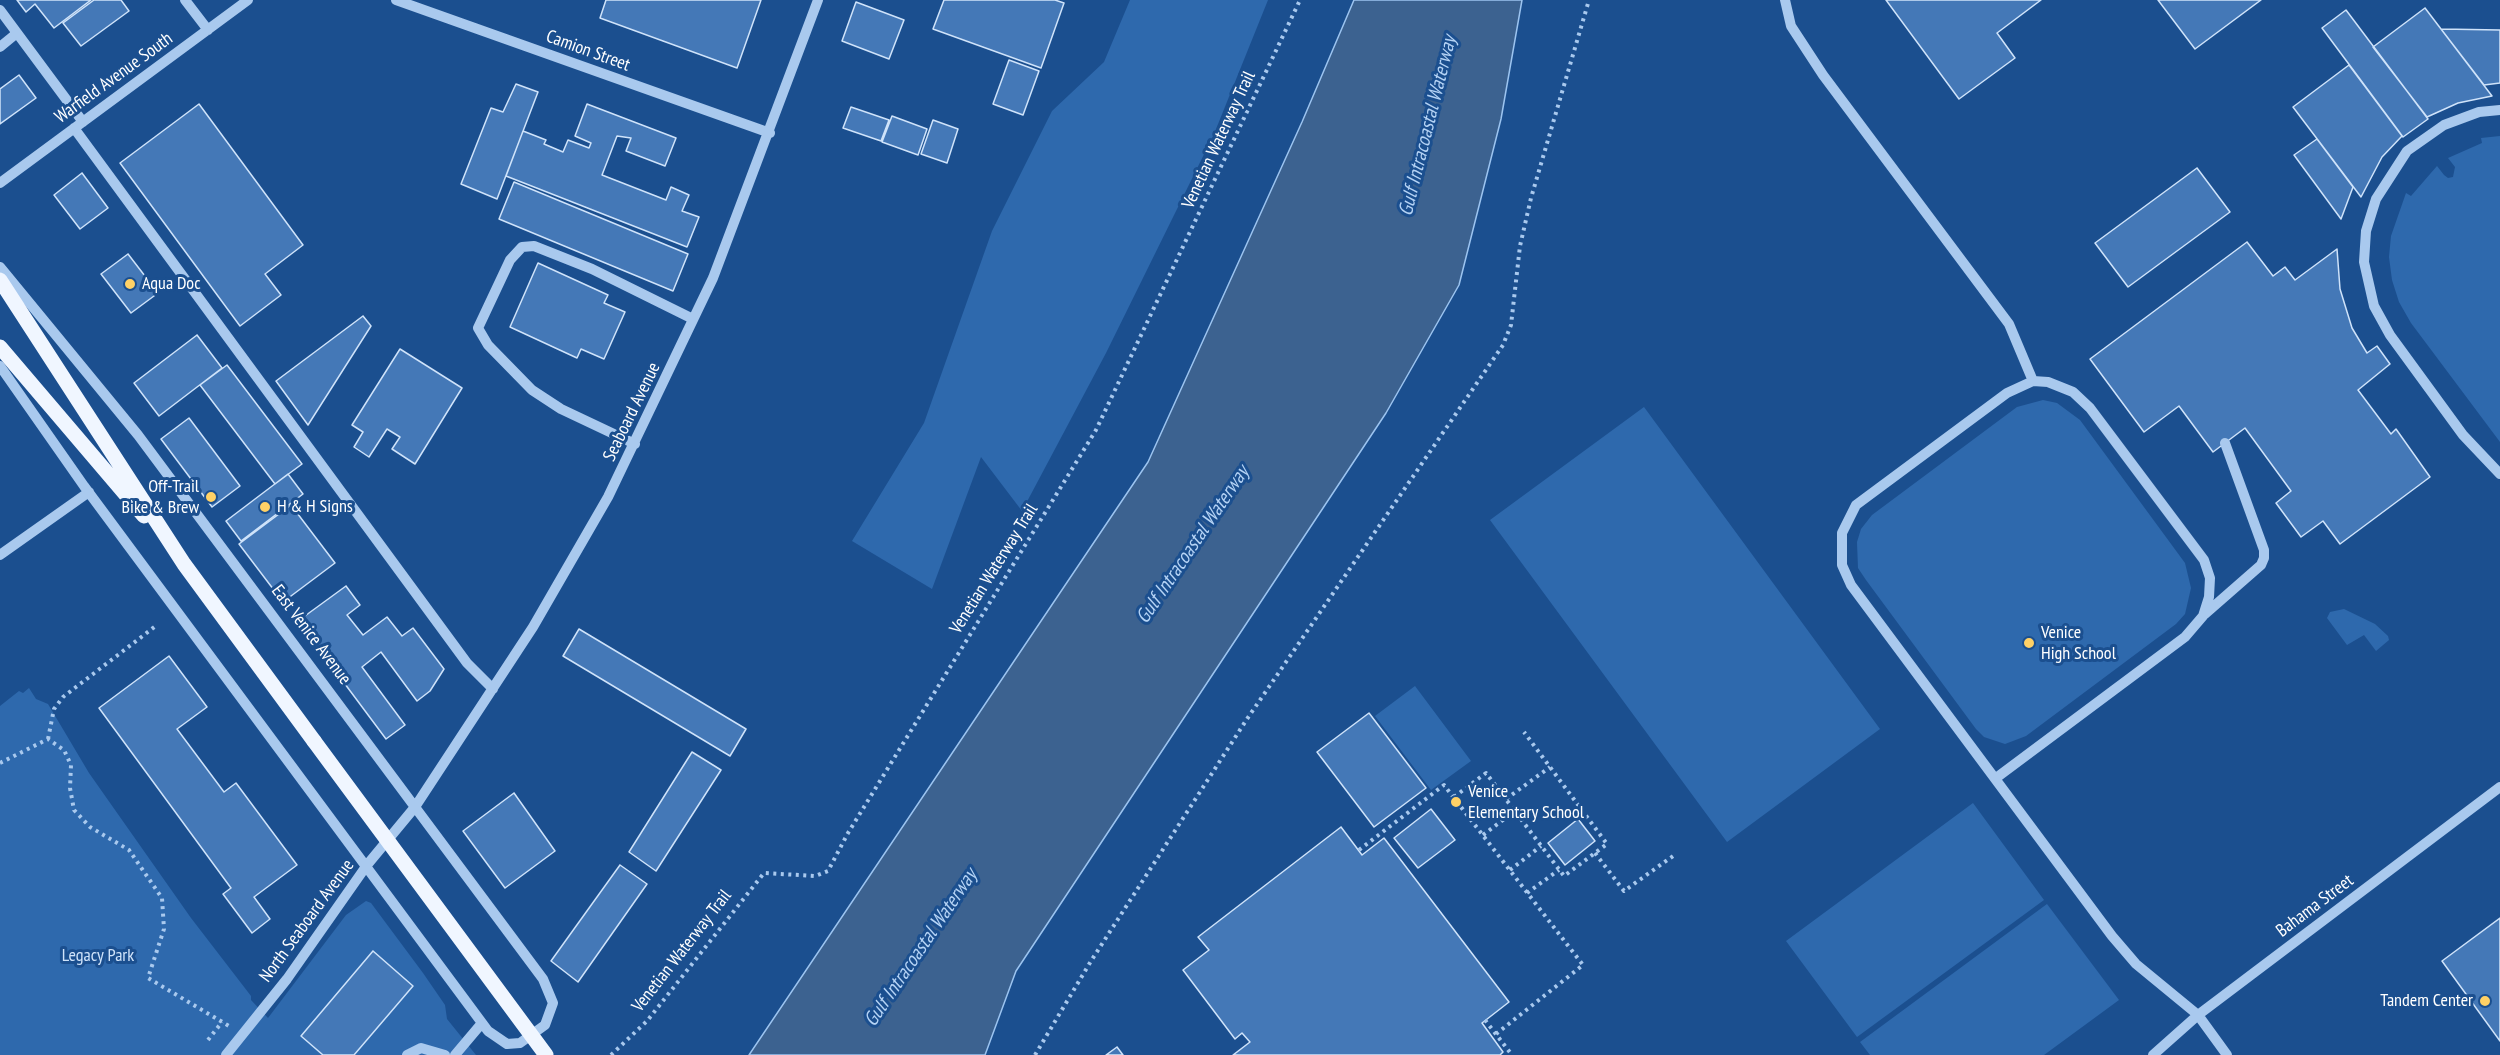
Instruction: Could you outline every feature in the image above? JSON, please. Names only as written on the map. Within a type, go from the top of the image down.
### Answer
[{"type":"main road","points":[[0,280],[184,564],[546,1055]]},
{"type":"main road","points":[[0,347],[184,564]]},
{"type":"street","points":[[185,0],[208,30]]},
{"type":"street","name":"Warfield Avenue South","points":[[0,183],[248,0]]},
{"type":"street","name":"Camion Street","points":[[396,0],[770,133]]},
{"type":"street","name":"Seaboard Avenue","points":[[415,807],[533,627],[608,497],[635,444],[713,278],[770,133],[818,0]]},
{"type":"street","points":[[1785,0],[1791,26],[1812,59],[2009,324],[2033,381]]},
{"type":"street","points":[[0,10],[79,125],[439,625],[467,663],[493,688]]},
{"type":"street","points":[[0,47],[17,33]]},
{"type":"street","points":[[2500,110],[2479,112],[2444,125],[2407,151],[2376,198],[2366,231],[2364,254],[2366,278],[2374,306],[2390,335],[2463,435],[2500,474]]},
{"type":"street","points":[[635,444],[561,409],[532,390],[488,345],[478,328],[510,260],[522,247],[534,246],[592,269],[693,319]]},
{"type":"street","name":"East Venice Avenue","points":[[0,267],[138,435],[550,991],[553,1003],[545,1025],[520,1043],[507,1044],[497,1038],[482,1023],[89,492],[0,366]]},
{"type":"street","points":[[2203,616],[2210,597],[2210,578],[2197,551],[2082,399],[2056,383],[2033,381],[2007,393],[1856,505],[1847,520],[1841,540],[1842,565],[1851,585],[2112,936],[2136,964],[2198,1015],[2227,1055]]},
{"type":"street","points":[[1996,777],[2185,637],[2203,616],[2261,565],[2264,550],[2225,443]]},
{"type":"street","points":[[0,555],[89,492]]},
{"type":"street","name":"Bahama Street","points":[[2153,1055],[2198,1015],[2500,787]]},
{"type":"street","name":"North Seaboard Avenue","points":[[226,1055],[286,979],[367,866],[415,807]]},
{"type":"street","points":[[455,1055],[482,1023]]},
{"type":"street","points":[[407,1055],[421,1048],[445,1055]]},
{"type":"path","name":"Venetian Waterway Trail","points":[[611,1055],[647,1021],[764,873],[815,876],[828,871],[848,833],[1096,430],[1300,0]]},
{"type":"path","points":[[1035,1055],[1091,961],[1246,720],[1503,345],[1511,325],[1520,246],[1531,198],[1589,0]]},
{"type":"path","points":[[48,739],[54,709],[63,697],[157,625]]},
{"type":"path","points":[[1454,797],[1486,773],[1564,876],[1607,844],[1524,732]]},
{"type":"path","points":[[0,764],[48,739]]},
{"type":"path","points":[[48,739],[58,744],[69,758],[71,797],[77,814],[90,827],[129,850],[162,898],[164,929],[148,978],[232,1028]]},
{"type":"path","points":[[1506,799],[1550,767]]},
{"type":"path","points":[[1359,850],[1444,785],[1583,965],[1496,1034]]},
{"type":"path","points":[[1483,836],[1515,812]]},
{"type":"path","points":[[1510,870],[1541,846]]},
{"type":"path","points":[[1595,853],[1624,891],[1673,856]]},
{"type":"path","points":[[1527,893],[1559,870]]},
{"type":"path","points":[[1485,1020],[1512,1055]]},
{"type":"path","points":[[208,1040],[222,1022]]},
{"type":"green space","points":[[1130,0],[1268,0],[1214,134],[1106,353],[1022,511],[981,457],[932,589],[852,541],[924,423],[992,231],[1052,111],[1104,62]]},
{"type":"green space","points":[[2500,136],[2500,442],[2411,323],[2399,302],[2392,280],[2389,257],[2391,236],[2406,193],[2411,196],[2437,166],[2448,178],[2453,177],[2455,167],[2448,158],[2482,143],[2481,138]]},
{"type":"green space","points":[[2043,400],[2057,403],[2080,420],[2185,563],[2191,588],[2185,614],[2176,624],[2026,736],[2005,744],[1984,737],[1976,729],[1866,580],[1858,568],[1857,542],[1861,529],[1872,515],[2017,407]]},
{"type":"green space","points":[[1644,407],[1880,729],[1727,842],[1490,520]]},
{"type":"green space","points":[[2344,609],[2375,624],[2388,636],[2389,640],[2376,651],[2364,635],[2347,645],[2327,618],[2330,612]]},
{"type":"green space","points":[[1415,686],[1471,761],[1431,790],[1375,716]]},
{"type":"green space","name":"Legacy Park","points":[[29,688],[36,699],[48,704],[89,773],[191,918],[251,996],[251,1000],[268,1018],[346,915],[366,901],[371,903],[423,973],[445,1005],[447,1019],[476,1055],[0,1055],[0,706],[19,691],[23,693]]},
{"type":"green space","points":[[1973,803],[2044,900],[1857,1037],[1786,941]]},
{"type":"green space","points":[[2047,904],[2119,1000],[2044,1055],[1870,1055],[1860,1042]]},
{"type":"water","name":"Gulf Intracoastal Waterway","points":[[1354,0],[1522,0],[1501,119],[1459,285],[1386,413],[1016,971],[985,1055],[749,1055],[1148,462],[1302,122]]},
{"type":"building","points":[[17,0],[91,0],[54,28],[35,4],[26,12]]},
{"type":"building","points":[[94,0],[121,0],[129,11],[81,46],[63,23]]},
{"type":"building","points":[[606,0],[761,0],[737,68],[600,18]]},
{"type":"building","points":[[944,0],[1055,0],[1064,3],[1041,68],[933,29]]},
{"type":"building","points":[[1886,0],[2041,0],[1997,33],[2015,58],[1959,99]]},
{"type":"building","points":[[2158,0],[2261,0],[2195,49]]},
{"type":"building","points":[[856,2],[904,20],[889,59],[842,41]]},
{"type":"building","points":[[2425,8],[2492,96],[2458,103],[2427,117],[2373,47]]},
{"type":"building","points":[[2346,10],[2428,119],[2403,137],[2322,28]]},
{"type":"building","points":[[2441,29],[2500,30],[2500,83],[2484,85]]},
{"type":"building","points":[[1009,60],[1039,71],[1023,115],[993,104]]},
{"type":"building","points":[[2349,65],[2402,136],[2382,157],[2361,197],[2293,107]]},
{"type":"building","points":[[19,75],[36,98],[0,124],[0,89]]},
{"type":"building","points":[[516,84],[538,92],[497,199],[461,184],[491,108],[503,112]]},
{"type":"building","points":[[199,104],[303,245],[265,274],[281,295],[240,326],[120,163]]},
{"type":"building","points":[[587,104],[676,138],[665,166],[626,151],[631,138],[617,136],[602,175],[666,200],[671,187],[689,195],[682,211],[699,217],[687,247],[506,176],[523,131],[546,140],[544,144],[563,152],[568,140],[589,148],[591,143],[575,136]]},
{"type":"building","points":[[851,107],[889,120],[881,141],[843,128]]},
{"type":"building","points":[[892,116],[927,129],[918,155],[882,142]]},
{"type":"building","points":[[933,120],[958,129],[947,163],[921,154]]},
{"type":"building","points":[[2317,139],[2353,187],[2341,219],[2294,155]]},
{"type":"building","points":[[2197,168],[2230,212],[2128,287],[2095,243]]},
{"type":"building","points":[[82,173],[108,208],[80,229],[54,195]]},
{"type":"building","points":[[514,182],[688,254],[673,291],[499,219]]},
{"type":"building","points":[[2247,242],[2273,276],[2285,267],[2295,280],[2337,249],[2340,289],[2352,328],[2367,353],[2377,346],[2390,364],[2358,390],[2391,434],[2396,429],[2430,477],[2340,544],[2323,521],[2301,537],[2276,503],[2291,491],[2245,428],[2213,452],[2179,406],[2144,432],[2090,359]]},
{"type":"building","name":"Aqua Doc","points":[[128,254],[158,293],[131,313],[101,274]]},
{"type":"building","points":[[538,263],[608,295],[604,303],[625,312],[604,359],[581,349],[577,358],[510,327]]},
{"type":"building","points":[[363,316],[371,326],[308,425],[276,381]]},
{"type":"building","points":[[197,335],[222,368],[159,416],[134,383]]},
{"type":"building","points":[[400,349],[462,388],[415,464],[392,449],[400,437],[387,429],[369,457],[354,447],[363,432],[352,425]]},
{"type":"building","points":[[227,365],[302,464],[275,484],[200,385]]},
{"type":"building","points":[[189,418],[240,486],[212,507],[161,439]]},
{"type":"building","name":"H & H Signs","points":[[288,474],[303,494],[241,541],[226,521]]},
{"type":"building","points":[[291,505],[335,563],[283,602],[239,544]]},
{"type":"building","points":[[346,586],[360,605],[347,615],[363,635],[387,617],[402,636],[413,628],[444,669],[430,691],[417,701],[381,652],[362,667],[405,725],[386,739],[298,621]]},
{"type":"building","points":[[579,629],[746,729],[730,756],[563,656]]},
{"type":"building","points":[[169,656],[207,707],[177,729],[224,792],[236,783],[297,865],[254,897],[270,919],[252,933],[223,894],[231,888],[99,708]]},
{"type":"building","points":[[1369,713],[1426,788],[1374,827],[1317,752]]},
{"type":"building","points":[[692,752],[721,770],[656,871],[629,852]]},
{"type":"building","points":[[514,793],[555,851],[505,888],[463,831]]},
{"type":"building","points":[[1431,809],[1455,840],[1418,868],[1394,838]]},
{"type":"building","points":[[1578,819],[1595,841],[1565,865],[1548,843]]},
{"type":"building","points":[[1341,827],[1362,855],[1384,838],[1509,1002],[1482,1023],[1503,1052],[1500,1055],[1233,1055],[1250,1042],[1242,1033],[1235,1039],[1183,970],[1209,950],[1198,937]]},
{"type":"building","points":[[620,865],[647,884],[578,982],[551,961]]},
{"type":"building","name":"Tandem Center","points":[[2500,918],[2500,1041],[2442,961]]},
{"type":"building","points":[[373,951],[413,986],[354,1055],[323,1055],[301,1036]]},
{"type":"building","points":[[1117,1047],[1123,1055],[1106,1055]]},
{"type":"place","name":"Aqua Doc","points":[[130,284]]},
{"type":"place","name":"Off-Trail Bike & Brew","points":[[211,497]]},
{"type":"place","name":"H & H Signs","points":[[265,507]]},
{"type":"place","name":"Venice High School","points":[[2029,643]]},
{"type":"place","name":"Venice Elementary School","points":[[1456,802]]},
{"type":"place","name":"Tandem Center","points":[[2485,1001]]}]
